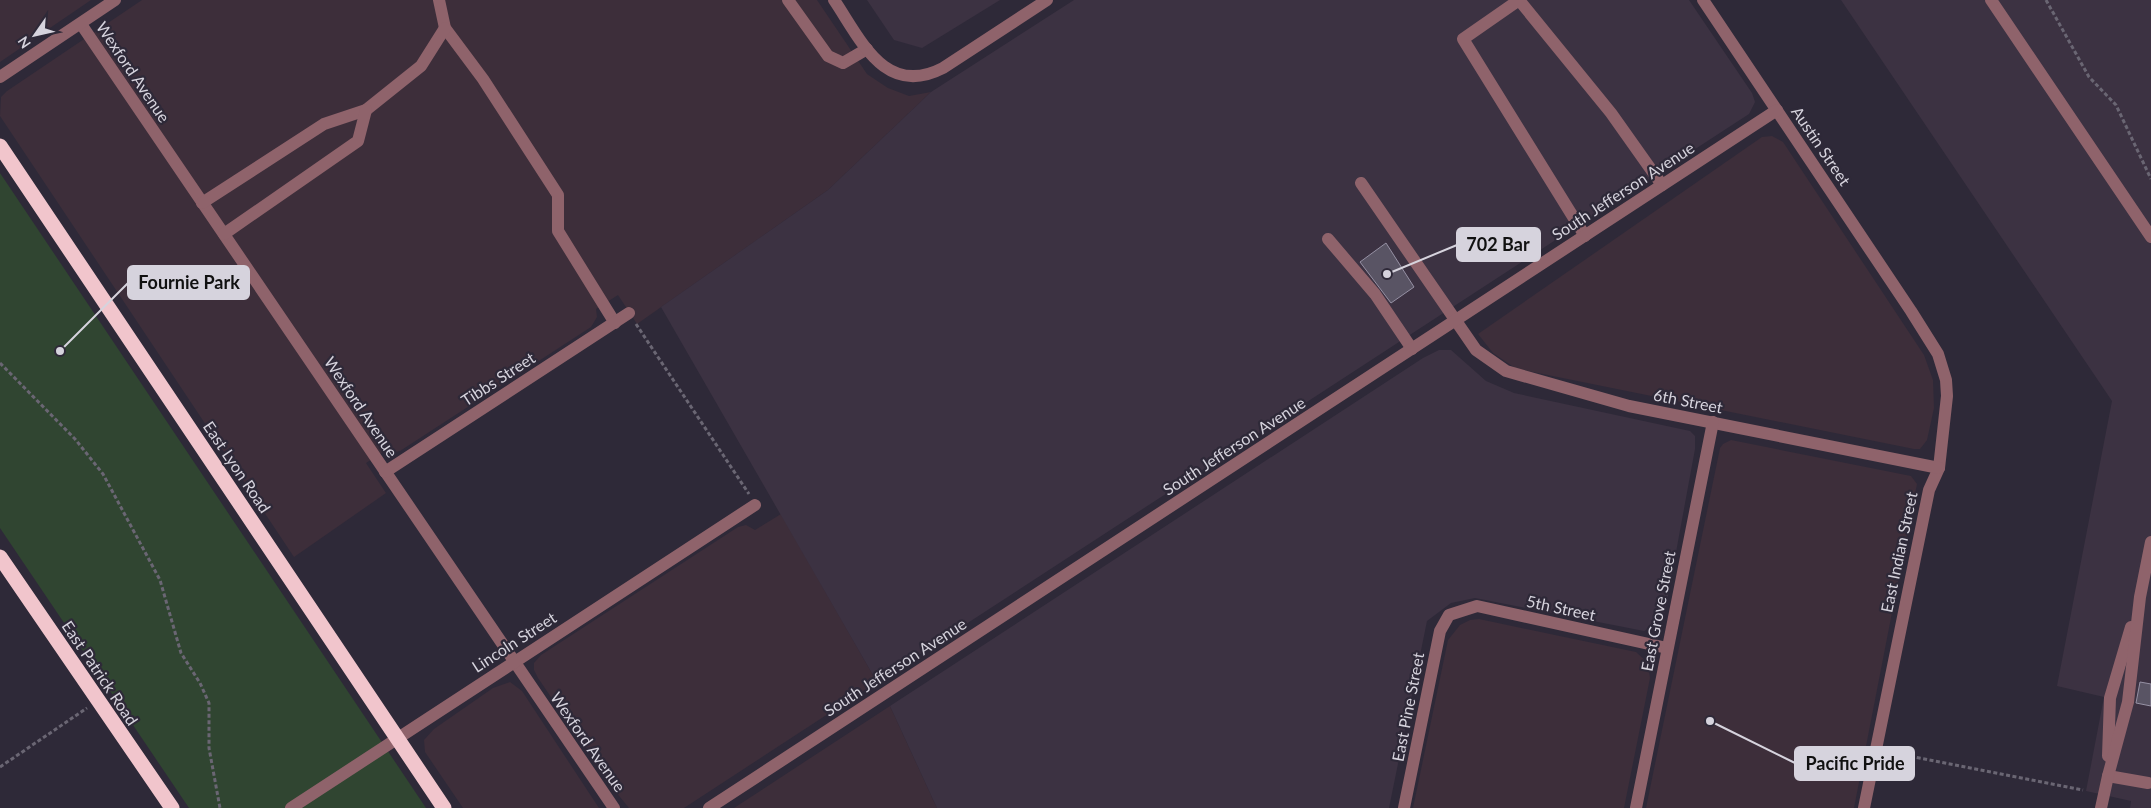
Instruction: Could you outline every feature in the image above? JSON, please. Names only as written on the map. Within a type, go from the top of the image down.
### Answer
[{"type":"highway","name":"East Lyon Road","points":[[0,146],[444,808]]},
{"type":"highway","name":"East Patrick Road","points":[[0,557],[172,808]]},
{"type":"street","points":[[0,77],[115,0]]},
{"type":"street","points":[[439,0],[446,28],[483,78],[558,195],[558,231],[615,323]]},
{"type":"street","points":[[788,0],[828,56],[842,63],[867,49]]},
{"type":"street","points":[[834,0],[877,62],[890,71],[907,76],[931,74],[943,68],[1048,0]]},
{"type":"street","points":[[1585,236],[1463,39],[1520,0],[1611,113],[1662,186]]},
{"type":"street","name":"Austin Street","points":[[1703,0],[1911,311]]},
{"type":"street","points":[[1991,0],[2151,237]]},
{"type":"street","name":"Wexford Avenue","points":[[81,24],[614,808]]},
{"type":"street","points":[[202,203],[324,124],[366,110],[421,66],[446,28]]},
{"type":"street","points":[[224,234],[358,141],[366,110]]},
{"type":"street","name":"South Jefferson Avenue","points":[[708,808],[1777,110]]},
{"type":"street","name":"6th Street","points":[[1361,183],[1476,350],[1506,372],[1629,406],[1939,468]]},
{"type":"street","points":[[1328,239],[1366,283],[1412,349]]},
{"type":"street","name":"East Indian Street","points":[[1864,808],[1929,490],[1939,468],[1947,396],[1946,380],[1938,354],[1911,311]]},
{"type":"street","name":"Tibbs Street","points":[[386,472],[629,313]]},
{"type":"street","name":"East Grove Street","points":[[1636,808],[1713,422]]},
{"type":"street","name":"Lincoln Street","points":[[291,808],[756,505]]},
{"type":"street","points":[[2101,808],[2128,702],[2140,597],[2151,542]]},
{"type":"street","points":[[2108,776],[2110,698],[2140,597]]},
{"type":"street","name":"5th Street","points":[[1450,615],[1477,606],[1667,648]]},
{"type":"street","name":"East Pine Street","points":[[1404,808],[1440,632],[1450,615]]},
{"type":"street","points":[[2108,776],[2148,783]]},
{"type":"path","points":[[2046,0],[2089,77],[2116,105],[2151,178]]},
{"type":"path","points":[[629,313],[756,505]]},
{"type":"path","points":[[0,363],[75,439],[103,474],[160,580],[181,653],[200,683],[209,703],[209,748],[220,808]]},
{"type":"path","points":[[0,767],[98,701]]},
{"type":"path","points":[[1904,755],[2083,790]]},
{"type":"shaded area","points":[[0,0],[91,0],[0,62]]},
{"type":"shaded area","points":[[142,0],[817,0],[867,74],[888,88],[909,96],[931,92],[828,190],[637,324],[618,295],[596,309],[597,317],[591,327],[400,451],[392,453],[385,451],[366,463],[386,493],[294,557],[0,116],[1,97],[7,91]]},
{"type":"shaded area","points":[[867,0],[1000,0],[922,48],[894,40]]},
{"type":"shaded area","points":[[1074,0],[1689,0],[1752,93],[1755,102],[1749,114],[877,682],[661,307],[828,190],[931,92]]},
{"type":"shaded area","points":[[1841,0],[2151,0],[2151,808],[2130,808],[2131,801],[2086,791],[2104,697],[2057,686],[2112,401]]},
{"type":"shaded area","points":[[1772,136],[1783,142],[1924,355],[1933,380],[1934,408],[1927,440],[1920,449],[1515,368],[1493,353],[1478,334],[1762,137]]},
{"type":"shaded area","points":[[1439,350],[1451,350],[1486,381],[1514,393],[1690,431],[1695,436],[1695,449],[1665,612],[1657,624],[1644,631],[1475,598],[1451,603],[1427,621],[1389,808],[937,808],[890,706],[1423,358]]},
{"type":"shaded area","points":[[1731,440],[1911,476],[1917,484],[1854,808],[1646,808],[1720,448]]},
{"type":"shaded area","points":[[781,514],[877,682],[684,808],[629,808],[615,791],[538,678],[534,670],[534,663],[541,655],[738,527],[746,525],[755,530]]},
{"type":"shaded area","points":[[1479,619],[1636,652],[1648,663],[1650,678],[1624,808],[1413,808],[1448,640],[1460,625],[1470,620]]},
{"type":"shaded area","points":[[510,682],[522,691],[599,808],[463,808],[425,752],[424,740],[434,729],[493,688]]},
{"type":"shaded area","points":[[890,706],[937,808],[734,808]]},
{"type":"green space","points":[[0,173],[426,808],[189,808],[0,528]]},
{"type":"building","points":[[1386,243],[1414,287],[1391,303],[1360,262]]},
{"type":"building","points":[[2140,682],[2151,684],[2151,706],[2136,703]]},
{"type":"place","name":"702 Bar","points":[[1387,274]]},
{"type":"place","name":"Fournie Park","points":[[60,351]]},
{"type":"place","name":"Pacific Pride","points":[[1710,721]]}]
